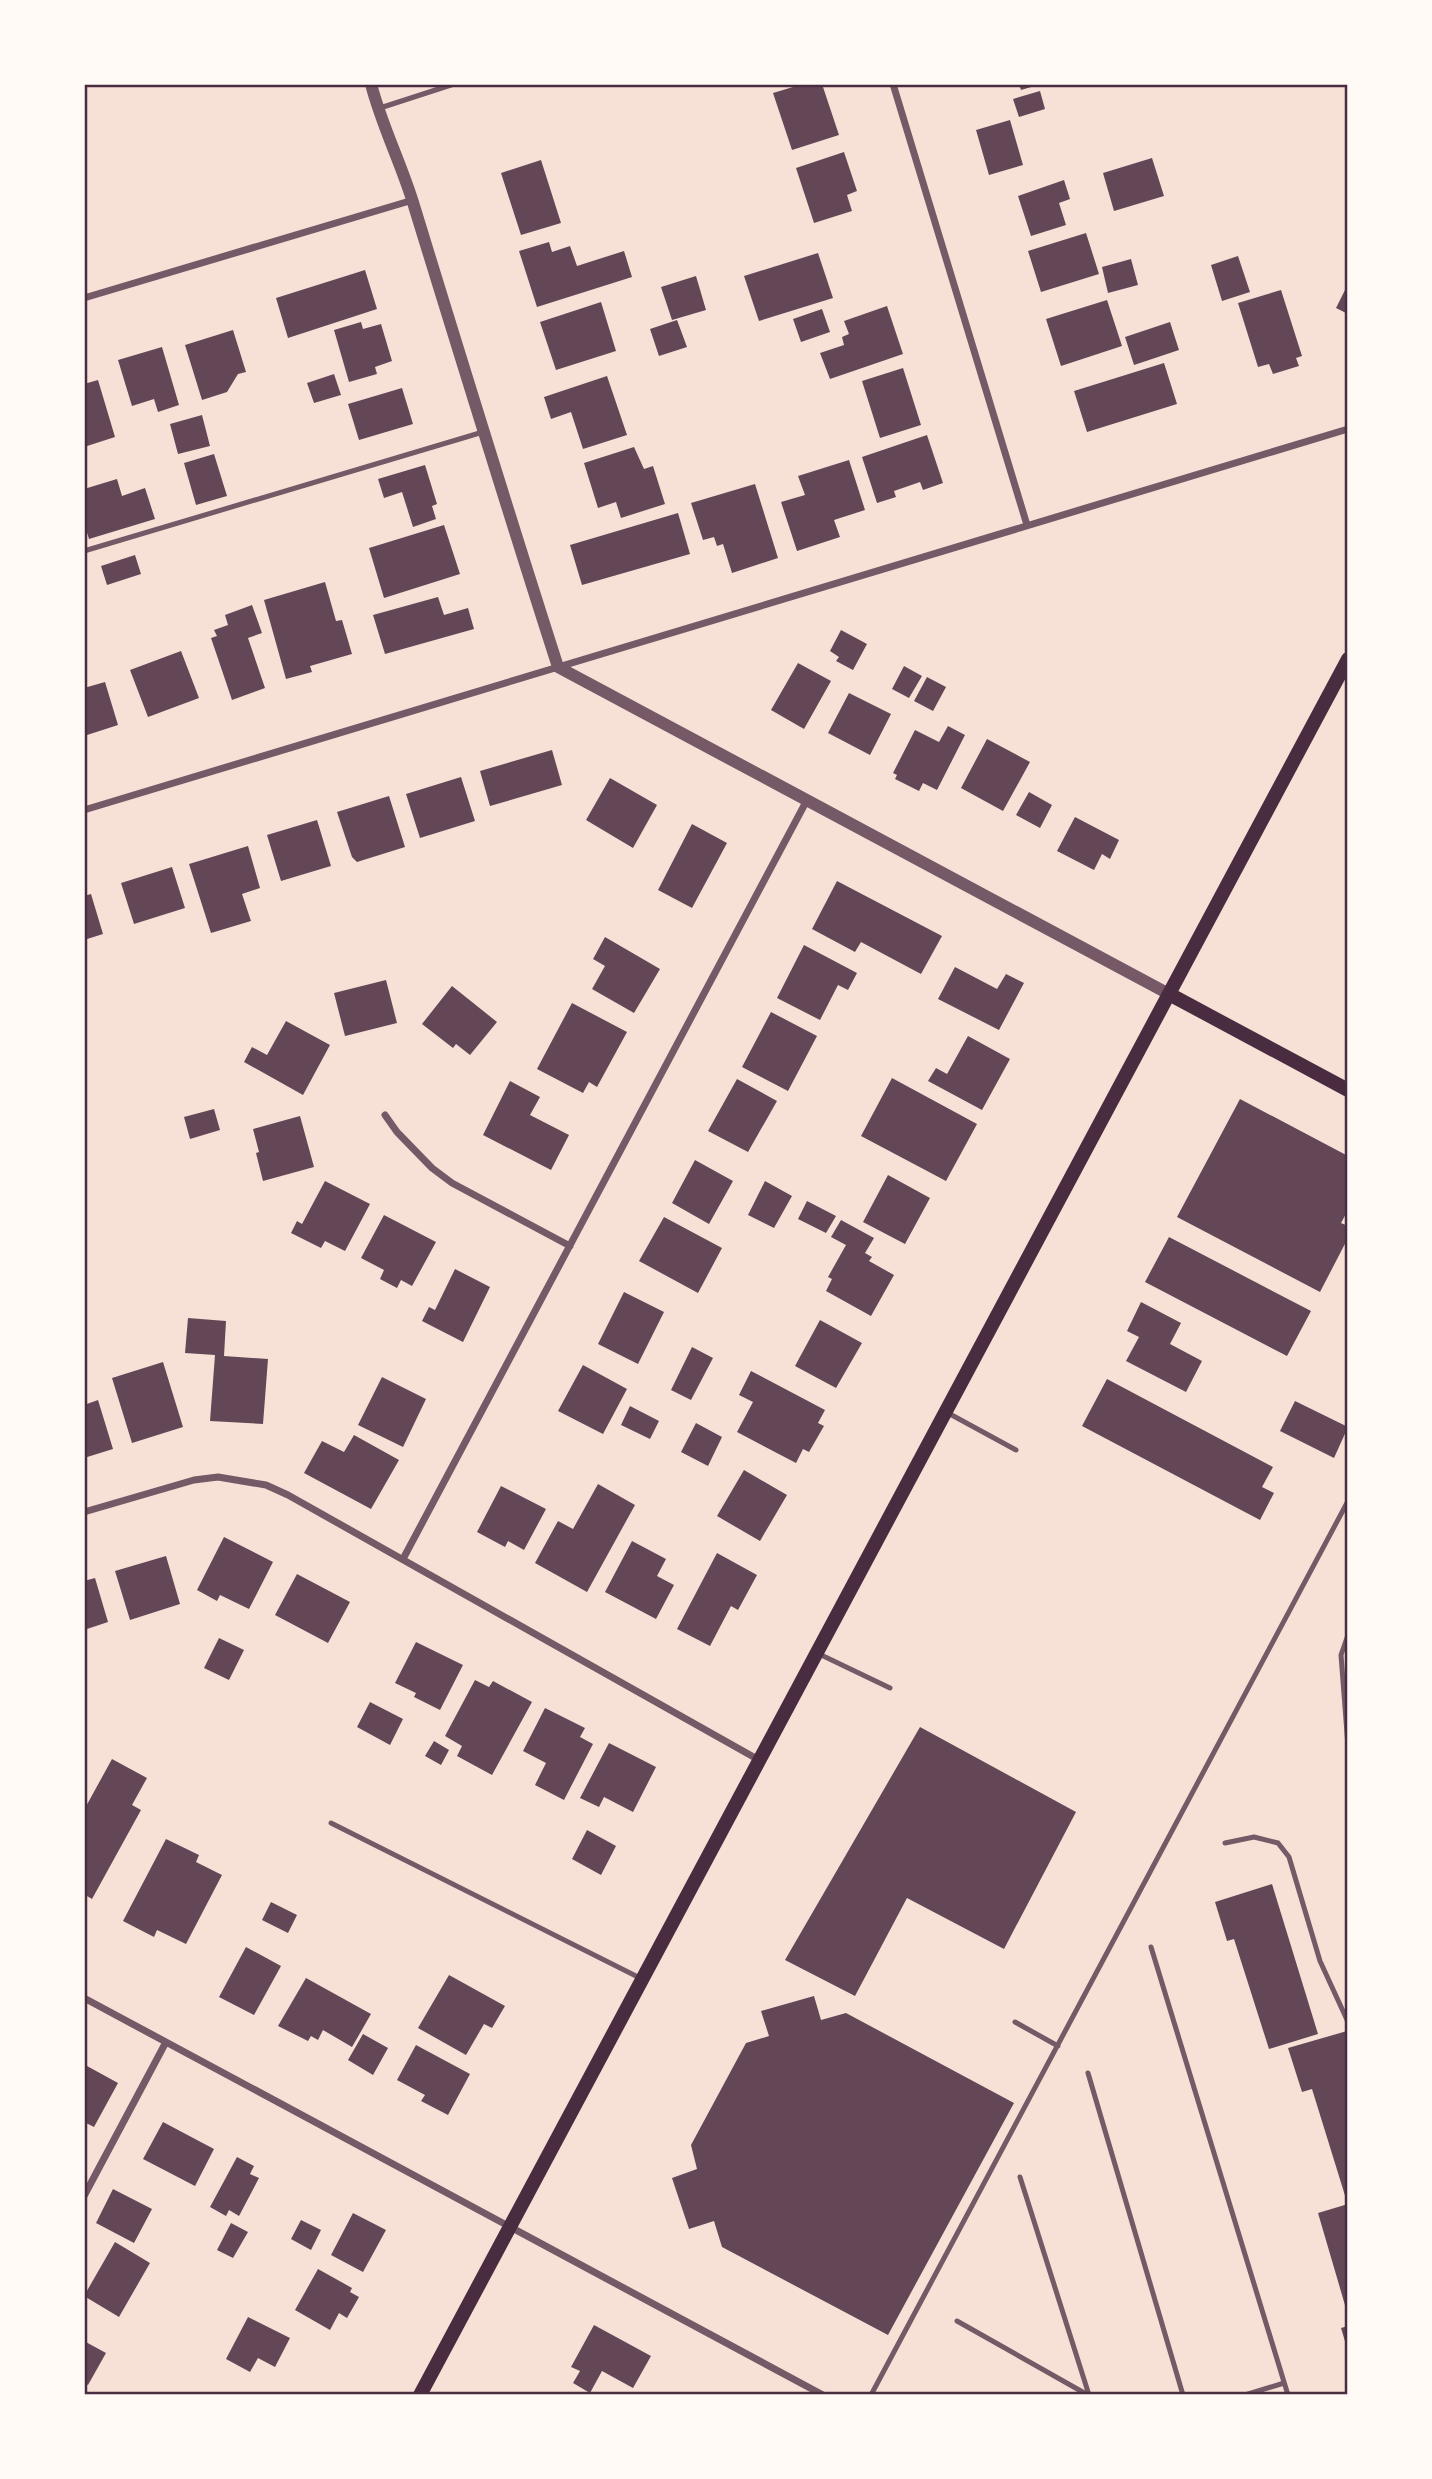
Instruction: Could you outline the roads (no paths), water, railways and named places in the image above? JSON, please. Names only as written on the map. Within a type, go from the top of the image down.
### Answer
[{"type":"main road","points":[[420,2395],[1348,659]]},
{"type":"main road","points":[[1169,994],[1348,1090]]},
{"type":"street","points":[[371,84],[377,109],[412,200],[482,432],[558,667],[1169,994]]},
{"type":"street","points":[[893,84],[1027,525]]},
{"type":"street","points":[[84,298],[412,200]]},
{"type":"street","points":[[84,810],[1348,429]]},
{"type":"street","points":[[403,1559],[807,800]]},
{"type":"street","points":[[385,1115],[397,1132],[432,1168],[452,1183],[570,1246]]},
{"type":"street","points":[[84,1512],[194,1480],[218,1477],[266,1485],[288,1494],[760,1760]]},
{"type":"street","points":[[84,1998],[823,2395]]},
{"type":"street","points":[[84,2196],[166,2042]]},
{"type":"lane","points":[[377,109],[454,84]]},
{"type":"lane","points":[[84,551],[482,432]]},
{"type":"lane","points":[[946,1411],[1016,1450]]},
{"type":"lane","points":[[871,2395],[1348,1501]]},
{"type":"lane","points":[[1348,1635],[1340,1655],[1348,1746]]},
{"type":"lane","points":[[817,1653],[890,1688]]},
{"type":"lane","points":[[331,1823],[643,1979]]},
{"type":"lane","points":[[1225,1843],[1254,1837],[1278,1843],[1289,1857],[1320,1961],[1348,2022]]},
{"type":"lane","points":[[1151,1947],[1288,2395]]},
{"type":"lane","points":[[1015,2022],[1058,2046]]},
{"type":"lane","points":[[1088,2073],[1183,2395]]},
{"type":"lane","points":[[1020,2177],[1089,2395]]},
{"type":"lane","points":[[957,2321],[1089,2395]]},
{"type":"lane","points":[[1245,2395],[1284,2383]]}]
